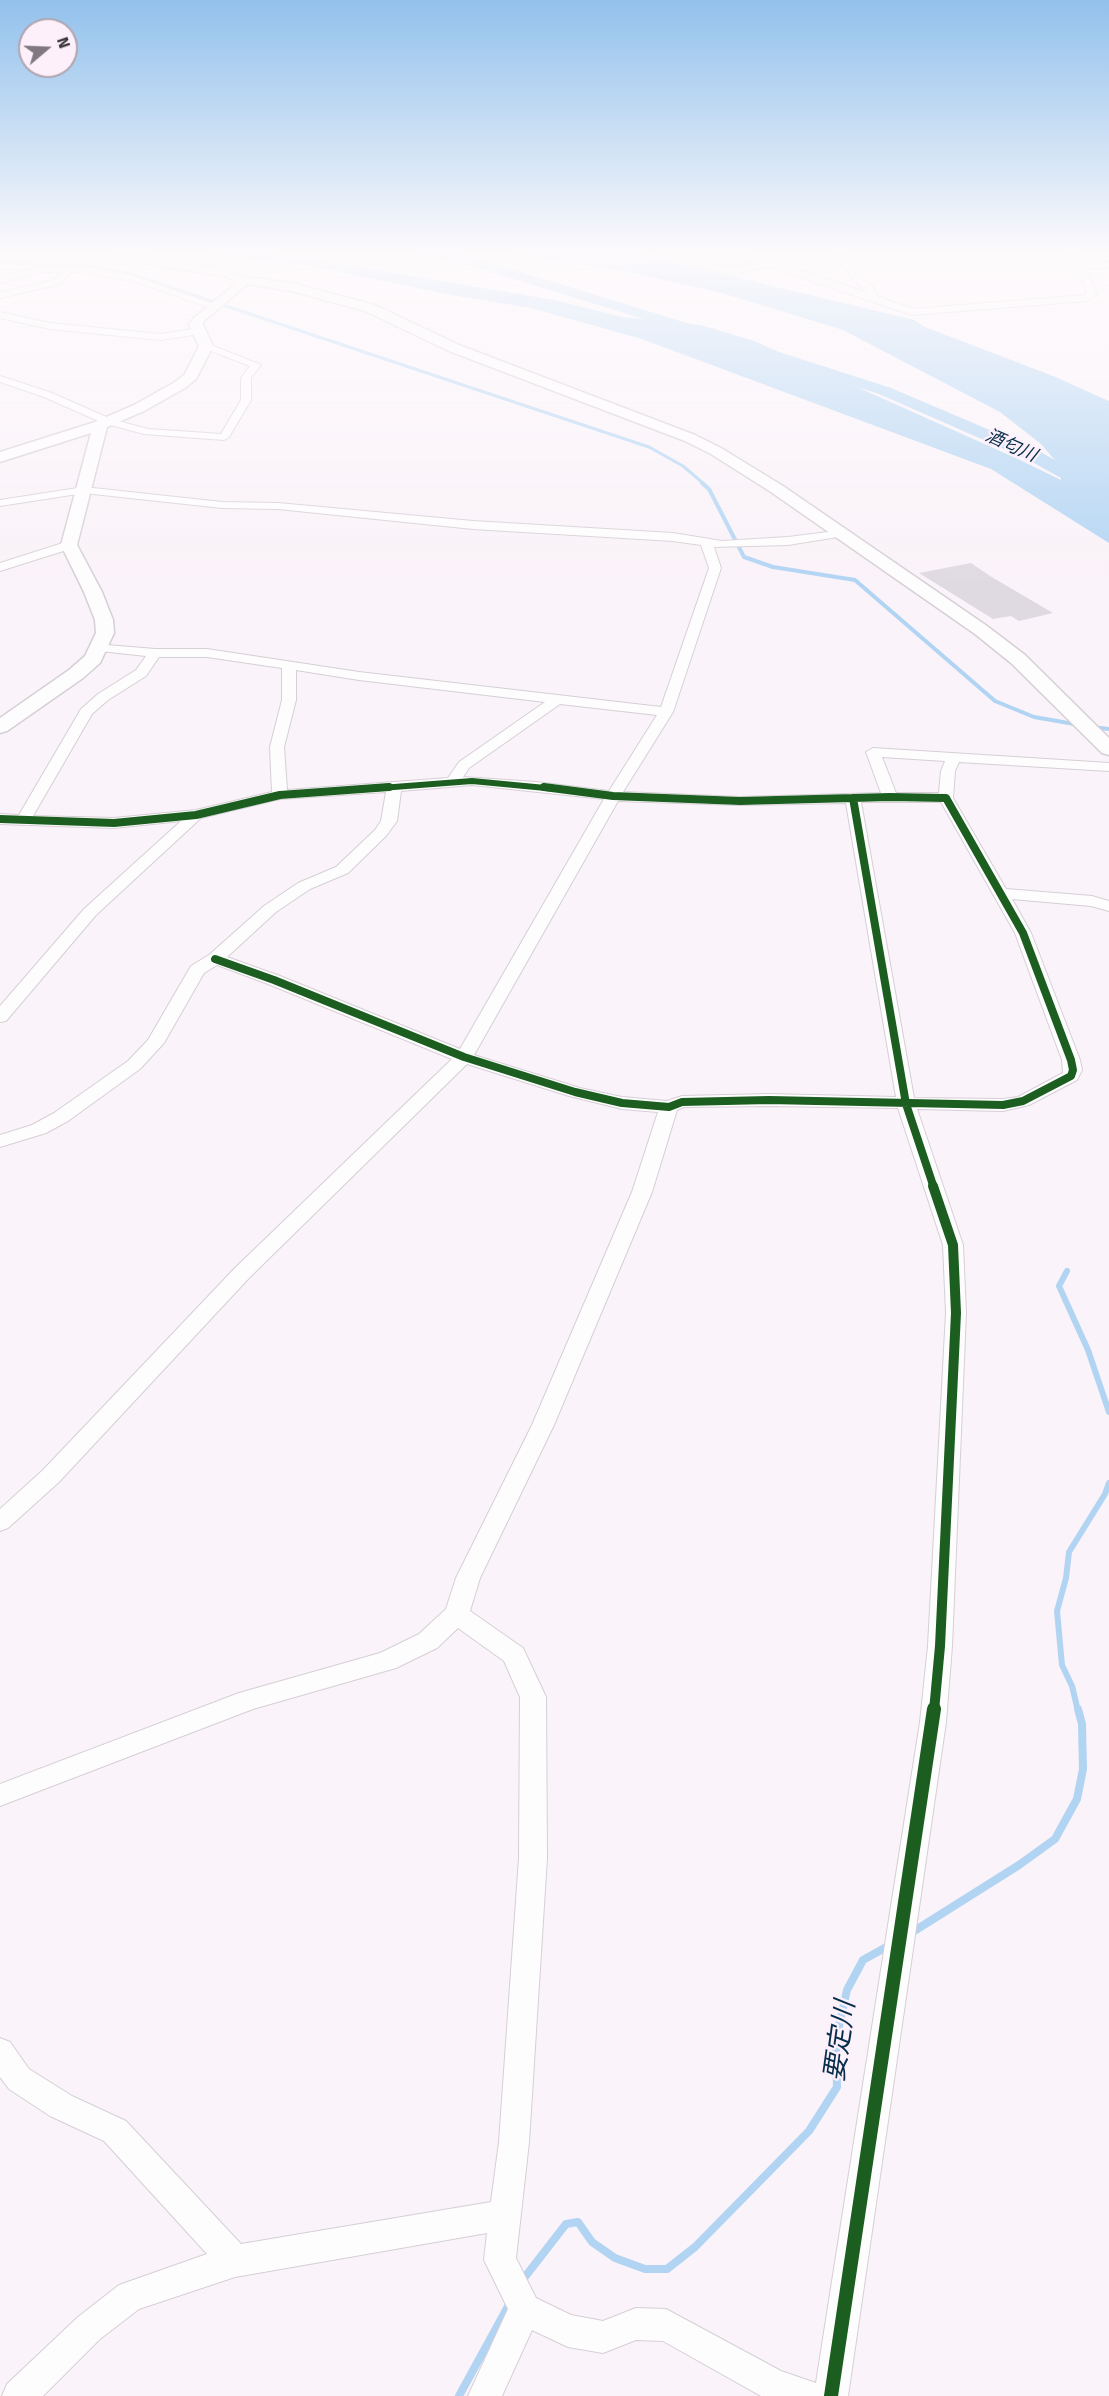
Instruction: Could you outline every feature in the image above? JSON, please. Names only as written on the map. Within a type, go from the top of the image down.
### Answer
[{"type":"street","points":[[0,457],[104,423],[139,408],[180,386],[191,376],[195,364]]},
{"type":"street","points":[[0,380],[48,395],[104,423],[148,432],[224,437],[246,400],[246,378],[256,365],[254,364]]},
{"type":"street","points":[[495,364],[690,438],[742,466],[981,630],[1018,659],[1109,749]]},
{"type":"street","points":[[0,727],[76,674],[93,659],[105,633],[104,620],[93,592],[69,545],[104,423]]},
{"type":"street","points":[[0,503],[84,490],[222,505],[278,506],[473,525],[673,537],[722,545],[788,541],[840,533]]},
{"type":"street","points":[[0,1522],[51,1476],[242,1273],[464,1057],[613,796],[666,712],[715,568],[706,542]]},
{"type":"street","points":[[0,567],[69,545]]},
{"type":"street","points":[[100,647],[155,653],[185,651],[207,653],[289,666],[666,712]]},
{"type":"street","points":[[24,819],[86,712],[103,697],[141,673],[155,653]]},
{"type":"street","points":[[280,795],[277,747],[289,700],[289,666]]},
{"type":"street","points":[[453,782],[464,765],[558,699]]},
{"type":"street","points":[[890,797],[873,752],[1109,766]]},
{"type":"street","points":[[215,959],[274,980],[464,1057],[575,1092],[622,1102],[669,1107],[682,1102],[758,1100],[1014,1104],[1071,1076],[1071,1060],[1023,933],[946,798],[948,771],[953,758]]},
{"type":"street","points":[[0,819],[114,823],[196,814],[280,795],[453,782],[497,782],[613,796],[740,801],[890,797],[946,798]]},
{"type":"street","points":[[0,1141],[39,1129],[61,1117],[134,1065],[155,1043],[197,970],[215,959],[270,909],[304,886],[342,870],[381,833],[389,821],[394,788]]},
{"type":"street","points":[[831,2396],[933,1722],[941,1623],[956,1313],[953,1245],[906,1104],[853,798]]},
{"type":"street","points":[[0,1017],[90,912],[196,814]]},
{"type":"street","points":[[1000,893],[1092,901],[1109,906]]},
{"type":"street","points":[[0,1795],[248,1700],[387,1661],[428,1641],[457,1614],[468,1578],[543,1425],[642,1192],[669,1107]]},
{"type":"street","points":[[457,1614],[514,1655],[534,1697],[533,1858],[514,2142],[500,2260],[525,2309],[568,2331],[603,2337],[636,2324],[666,2325],[774,2385],[807,2396]]},
{"type":"street","points":[[0,2052],[19,2079],[61,2106],[115,2131],[235,2261]]},
{"type":"street","points":[[19,2396],[89,2328],[130,2296],[235,2261],[504,2215]]},
{"type":"street","points":[[485,2396],[525,2309]]},
{"type":"water","points":[[709,364],[805,364],[1061,480],[1059,465],[1041,444],[1000,412],[908,364],[1021,364],[1109,401],[1109,543],[991,469]]},
{"type":"building","points":[[971,563],[1053,613],[1019,621],[1011,616],[993,619],[919,573]]},
{"type":"waterway","points":[[399,364],[649,447],[683,466],[704,484]]},
{"type":"waterway","name":"酒匂川","points":[[800,364],[885,391],[1033,455],[1109,499]]},
{"type":"waterway","points":[[702,483],[709,489],[744,557],[773,567],[855,580],[995,701],[1034,717],[1080,725]]},
{"type":"waterway","points":[[1092,727],[1109,729]]},
{"type":"waterway","name":"要定川","points":[[1067,1271],[1059,1286],[1088,1350],[1109,1412]]},
{"type":"waterway","name":"要定川","points":[[1078,1711],[1072,1686],[1062,1665],[1057,1611],[1066,1578],[1069,1552],[1105,1494],[1109,1483]]},
{"type":"waterway","name":"要定川","points":[[911,1933],[1019,1865],[1055,1839],[1077,1799],[1083,1769],[1082,1724],[1078,1709]]},
{"type":"waterway","name":"要定川","points":[[521,2282],[566,2224],[578,2222],[592,2242],[615,2258],[645,2269],[667,2269],[695,2247],[809,2131],[837,2087],[836,2040],[847,1990],[863,1960],[890,1945]]},
{"type":"waterway","name":"要定川","points":[[459,2396],[511,2301]]},
{"type":"cycle path","points":[[0,819],[114,823],[196,815],[280,795],[472,781],[613,796],[740,801],[890,797],[946,798],[1023,933],[1073,1070],[1071,1076],[1023,1101],[1003,1105],[769,1100],[682,1102],[669,1107],[622,1103],[575,1092],[464,1057],[274,980],[215,959]]},
{"type":"cycle path","points":[[831,2396],[933,1722],[940,1646],[956,1313],[953,1245],[906,1104],[853,798]]}]
